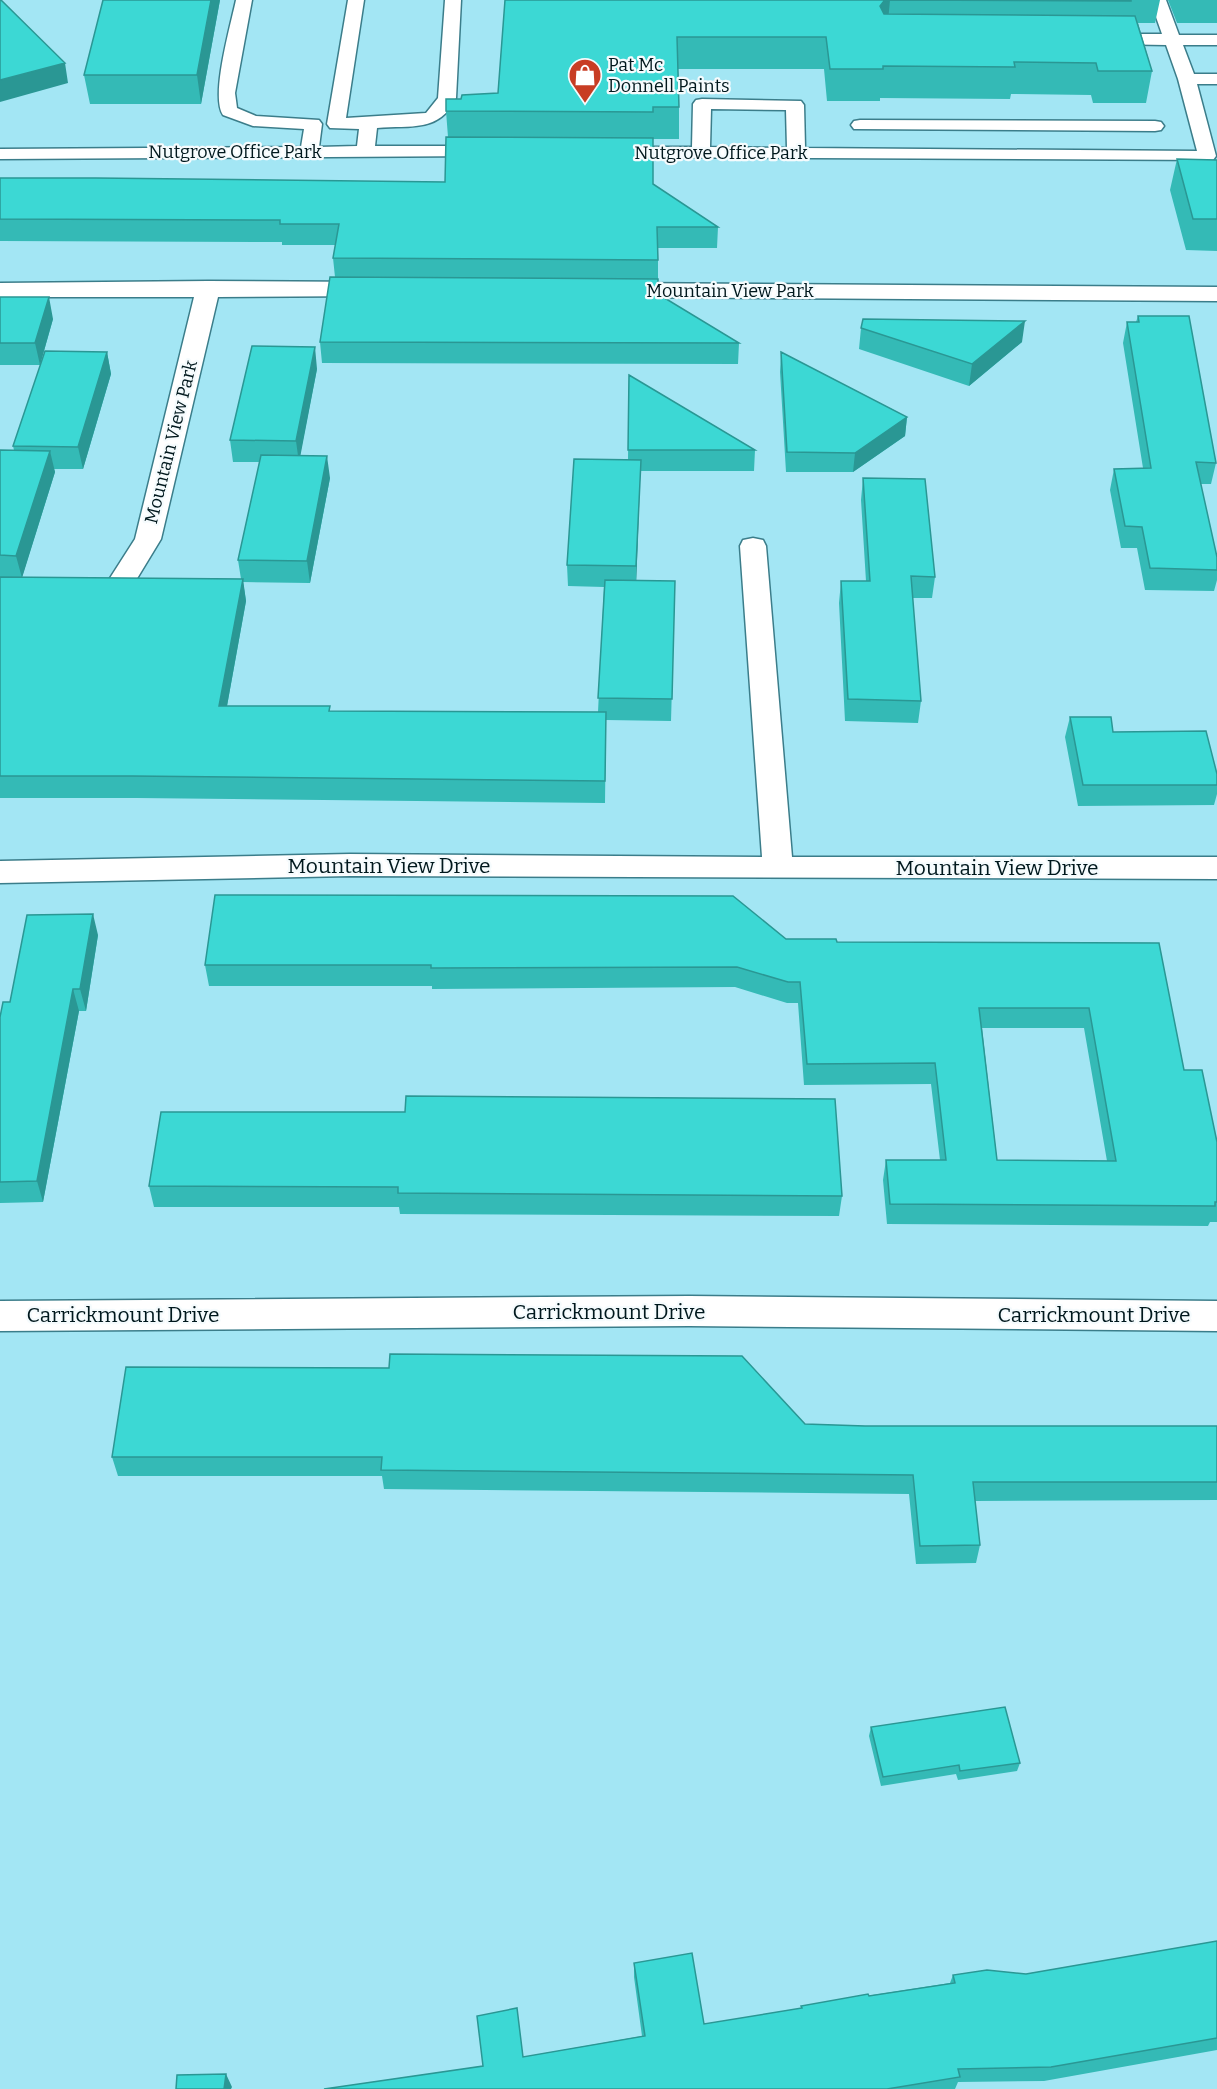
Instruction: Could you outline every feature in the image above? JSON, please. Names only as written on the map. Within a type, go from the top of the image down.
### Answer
[{"type":"street","name":"Mountain View Park","points":[[117,589],[148,539],[208,288]]},
{"type":"street","points":[[0,290],[398,289]]},
{"type":"street","name":"Mountain View Park","points":[[589,290],[1217,294]]},
{"type":"street","points":[[753,546],[778,868]]},
{"type":"street","name":"Mountain View Drive","points":[[0,872],[350,864],[778,868],[1217,868]]},
{"type":"street","name":"Carrickmount Drive","points":[[0,1316],[677,1311],[1217,1316]]},
{"type":"lane","points":[[244,0],[226,93],[229,111],[253,121],[313,124],[431,118],[442,108],[447,98],[453,0]]},
{"type":"lane","points":[[336,124],[356,0]]},
{"type":"lane","name":"Nutgrove Office Park","points":[[604,152],[1212,157],[1158,0]]},
{"type":"lane","points":[[1088,39],[1217,40]]},
{"type":"lane","points":[[1187,79],[1217,79]]},
{"type":"lane","points":[[701,153],[702,104],[795,105],[796,153]]},
{"type":"lane","points":[[366,150],[368,123]]},
{"type":"lane","points":[[310,151],[313,124]]},
{"type":"lane","points":[[860,125],[1155,126]]},
{"type":"lane","points":[[1001,125],[1005,155]]},
{"type":"lane","name":"Nutgrove Office Park","points":[[0,154],[496,151]]},
{"type":"building","points":[[1,0],[65,63],[0,80]]},
{"type":"building","points":[[103,0],[211,0],[197,75],[84,75]]},
{"type":"building","points":[[505,0],[890,0],[884,1],[880,6],[884,14],[1135,16],[1152,71],[1098,71],[1096,63],[1014,62],[1015,67],[883,66],[883,69],[830,69],[826,37],[677,37],[679,107],[653,107],[653,112],[446,111],[446,99],[461,99],[462,95],[498,93]]},
{"type":"building","points":[[890,0],[1131,0],[1131,1]]},
{"type":"building","points":[[446,137],[653,138],[653,184],[718,227],[657,227],[658,260],[333,258],[339,224],[280,224],[280,220],[0,219],[0,178],[445,182]]},
{"type":"building","points":[[1177,159],[1217,160],[1217,219],[1193,219]]},
{"type":"building","points":[[330,277],[658,279],[658,294],[739,343],[320,342]]},
{"type":"building","points":[[0,297],[49,297],[35,343],[0,343]]},
{"type":"building","points":[[1138,316],[1189,316],[1216,463],[1196,462],[1217,557],[1217,570],[1150,568],[1142,527],[1125,526],[1114,469],[1151,468],[1127,322],[1139,322]]},
{"type":"building","points":[[863,319],[1025,321],[972,364],[861,328]]},
{"type":"building","points":[[252,346],[315,347],[296,441],[230,440]]},
{"type":"building","points":[[45,351],[107,352],[78,447],[13,446]]},
{"type":"building","points":[[781,352],[907,417],[855,453],[787,452]]},
{"type":"building","points":[[629,375],[755,450],[628,450]]},
{"type":"building","points":[[0,450],[50,451],[16,556],[0,555]]},
{"type":"building","points":[[261,455],[327,456],[307,561],[238,560]]},
{"type":"building","points":[[574,459],[641,460],[636,566],[567,565]]},
{"type":"building","points":[[863,478],[925,479],[935,577],[911,576],[921,701],[848,699],[841,581],[870,581]]},
{"type":"building","points":[[0,577],[243,579],[219,706],[330,706],[329,711],[606,712],[605,781],[0,776]]},
{"type":"building","points":[[605,580],[675,581],[672,699],[598,698]]},
{"type":"building","points":[[1070,717],[1111,717],[1113,732],[1206,731],[1217,774],[1217,785],[1083,785]]},
{"type":"building","points":[[215,895],[733,896],[786,939],[836,939],[837,942],[1159,943],[1184,1070],[1202,1070],[1217,1142],[1217,1202],[1215,1206],[890,1204],[886,1160],[946,1160],[935,1063],[807,1064],[800,982],[788,982],[737,967],[431,968],[431,965],[205,965]],"holes":[[[979,1008],[1089,1008],[1116,1161],[997,1160]]]},
{"type":"building","points":[[93,914],[80,989],[73,989],[37,1181],[0,1182],[0,1017],[3,1002],[10,1002],[27,915]]},
{"type":"building","points":[[406,1096],[835,1099],[842,1196],[398,1193],[398,1187],[149,1186],[161,1112],[405,1112]]},
{"type":"building","points":[[390,1354],[742,1356],[805,1424],[1217,1426],[1217,1482],[973,1482],[980,1545],[920,1546],[913,1475],[381,1470],[382,1457],[112,1457],[126,1367],[389,1368]]},
{"type":"building","points":[[1005,1707],[1020,1763],[960,1771],[959,1765],[883,1777],[871,1727]]},
{"type":"building","points":[[1217,1941],[1217,2038],[1051,2067],[958,2069],[960,2077],[887,2089],[324,2089],[483,2066],[477,2016],[517,2008],[523,2057],[645,2036],[634,1963],[692,1953],[704,2024],[802,2008],[801,2006],[868,1994],[869,1996],[955,1983],[953,1975],[987,1970],[1026,1974]]},
{"type":"building","points":[[226,2074],[224,2089],[176,2089],[177,2075]]},
{"type":"place","name":"Pat Mc Donnell Paints","points":[[585,104]]}]
